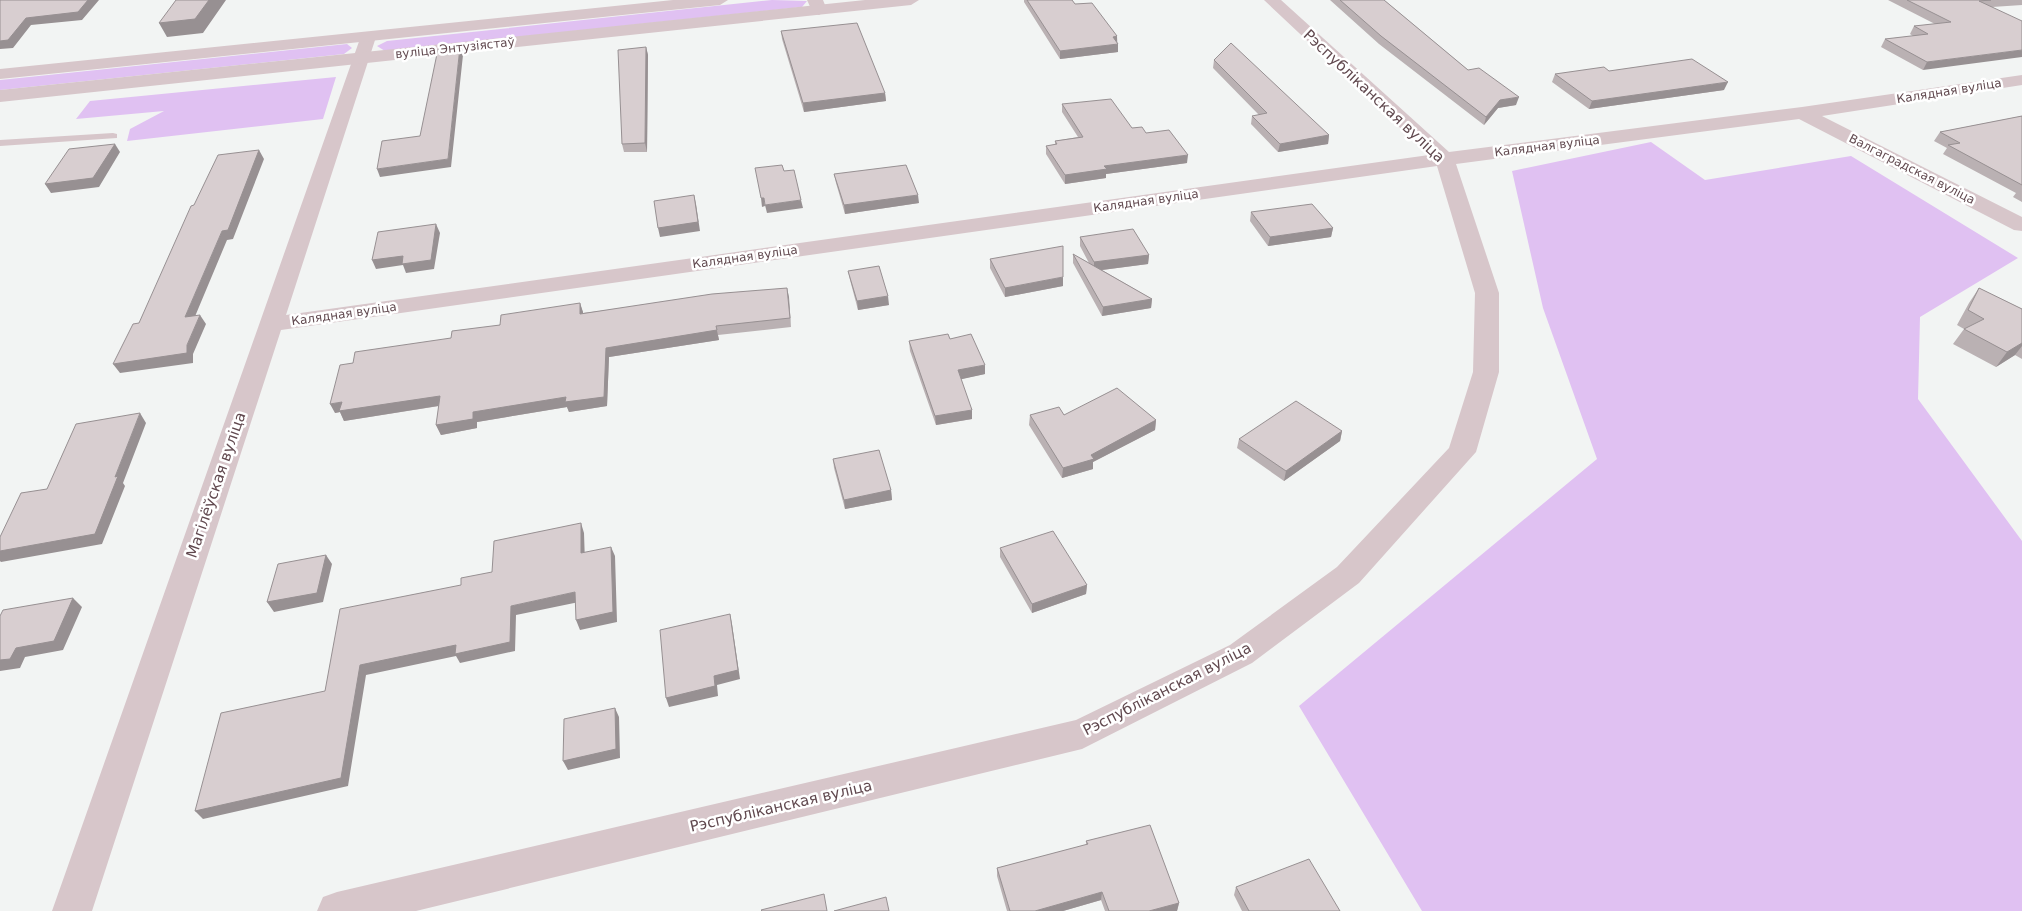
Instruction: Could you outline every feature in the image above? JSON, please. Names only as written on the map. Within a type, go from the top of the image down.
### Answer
[{"type":"street","name":"вуліца Энтузіястаў","points":[[0,96],[720,0]]},
{"type":"street","name":"вуліца Энтузіястаў","points":[[0,74],[364,48],[817,5],[911,0]]},
{"type":"street","name":"Рэспубліканская вуліца","points":[[338,911],[1082,734],[1241,654],[1348,576],[1462,452],[1486,372],[1487,292],[1445,159],[1272,0]]},
{"type":"street","name":"Магілёўская вуліца","points":[[72,911],[364,48]]},
{"type":"street","name":"Калядная вуліца","points":[[270,324],[2022,80]]},
{"type":"street","name":"Валгаградская вуліца","points":[[1802,112],[2022,225]]},
{"type":"lane","points":[[0,143],[113,136]]},
{"type":"shaded area","points":[[772,0],[807,1],[802,7],[385,51],[377,46],[387,41]]},
{"type":"shaded area","points":[[347,44],[352,48],[344,54],[0,90],[0,80]]},
{"type":"shaded area","points":[[336,77],[323,119],[127,141],[130,129],[164,111],[76,119],[90,101]]},
{"type":"shaded area","points":[[1651,142],[1705,180],[1851,156],[2018,258],[1920,317],[1918,399],[2022,541],[2022,911],[1422,911],[1299,706],[1597,459],[1543,308],[1512,171]]},
{"type":"building","points":[[0,0],[88,0],[78,12],[26,18],[8,40],[0,41]]},
{"type":"building","points":[[176,0],[209,0],[195,19],[159,23]]},
{"type":"building","points":[[1027,0],[1072,0],[1075,4],[1092,3],[1117,36],[1113,37],[1118,44],[1060,51]]},
{"type":"building","points":[[1340,0],[1384,0],[1468,70],[1479,68],[1519,97],[1500,100],[1486,117],[1381,36]]},
{"type":"building","points":[[1907,0],[1991,0],[1979,1],[2022,21],[2022,50],[1927,62],[1885,39],[1928,34],[1914,26],[1951,22]]},
{"type":"building","points":[[857,23],[885,93],[803,103],[781,31]]},
{"type":"building","points":[[1231,43],[1329,135],[1280,144],[1252,116],[1267,113],[1214,60]]},
{"type":"building","points":[[460,47],[448,159],[377,169],[382,141],[420,136],[438,49]]},
{"type":"building","points":[[646,47],[645,143],[622,144],[618,50]]},
{"type":"building","points":[[1692,59],[1728,82],[1592,101],[1555,74],[1604,67],[1609,71]]},
{"type":"building","points":[[1111,99],[1132,128],[1142,127],[1146,133],[1169,130],[1188,155],[1104,166],[1107,169],[1065,175],[1046,146],[1057,144],[1055,141],[1083,137],[1062,104]]},
{"type":"building","points":[[2022,116],[2022,185],[1948,145],[1960,143],[1940,132]]},
{"type":"building","points":[[115,144],[93,178],[45,184],[69,149]]},
{"type":"building","points":[[259,150],[228,230],[222,231],[185,317],[200,315],[187,345],[187,353],[113,364],[133,324],[139,323],[191,206],[194,205],[218,155]]},
{"type":"building","points":[[782,165],[784,171],[794,170],[801,200],[765,205],[764,198],[761,198],[755,168]]},
{"type":"building","points":[[906,165],[918,195],[844,205],[834,174]]},
{"type":"building","points":[[694,195],[698,222],[658,228],[654,201]]},
{"type":"building","points":[[1312,204],[1333,228],[1270,237],[1251,212]]},
{"type":"building","points":[[436,224],[431,260],[402,264],[403,256],[372,260],[378,232]]},
{"type":"building","points":[[1133,229],[1149,255],[1094,262],[1080,237]]},
{"type":"building","points":[[1063,246],[1063,277],[1005,288],[990,259]]},
{"type":"building","points":[[1073,254],[1152,299],[1103,307]]},
{"type":"building","points":[[879,266],[888,296],[857,301],[848,271]]},
{"type":"building","points":[[787,288],[790,318],[716,326],[717,330],[606,348],[604,397],[565,402],[566,397],[473,412],[473,419],[436,425],[440,396],[339,411],[342,402],[330,404],[340,365],[353,363],[355,352],[451,338],[452,331],[500,325],[501,315],[580,303],[580,314],[712,294]]},
{"type":"building","points":[[1979,288],[2022,309],[2022,343],[2007,352],[1964,329],[1984,319],[1968,310]]},
{"type":"building","points":[[948,334],[950,339],[971,334],[985,365],[958,370],[972,410],[935,416],[909,341]]},
{"type":"building","points":[[1117,388],[1156,420],[1091,455],[1094,459],[1063,468],[1030,415],[1059,407],[1064,415]]},
{"type":"building","points":[[1296,401],[1342,431],[1286,471],[1239,439]]},
{"type":"building","points":[[140,413],[95,534],[0,551],[0,537],[21,493],[47,489],[76,424]]},
{"type":"building","points":[[879,450],[891,490],[844,500],[833,459]]},
{"type":"building","points":[[581,523],[581,553],[611,547],[613,612],[576,620],[575,592],[511,606],[510,642],[455,654],[456,645],[360,665],[341,778],[195,811],[221,713],[325,691],[340,609],[461,585],[461,578],[492,572],[494,541]]},
{"type":"building","points":[[1053,531],[1087,585],[1032,604],[1000,548]]},
{"type":"building","points":[[326,555],[317,593],[267,602],[278,564]]},
{"type":"building","points":[[73,598],[54,641],[16,648],[10,659],[0,660],[0,616],[3,610]]},
{"type":"building","points":[[730,614],[738,670],[714,676],[715,686],[666,698],[660,630]]},
{"type":"building","points":[[615,708],[616,749],[563,761],[564,719]]},
{"type":"building","points":[[1150,825],[1179,903],[1149,911],[1109,911],[1102,892],[1035,911],[1010,911],[997,868],[1088,844],[1086,841]]},
{"type":"building","points":[[1309,859],[1340,911],[1249,911],[1236,887]]},
{"type":"building","points":[[824,894],[827,911],[761,910]]},
{"type":"building","points":[[886,897],[889,911],[834,911]]}]
